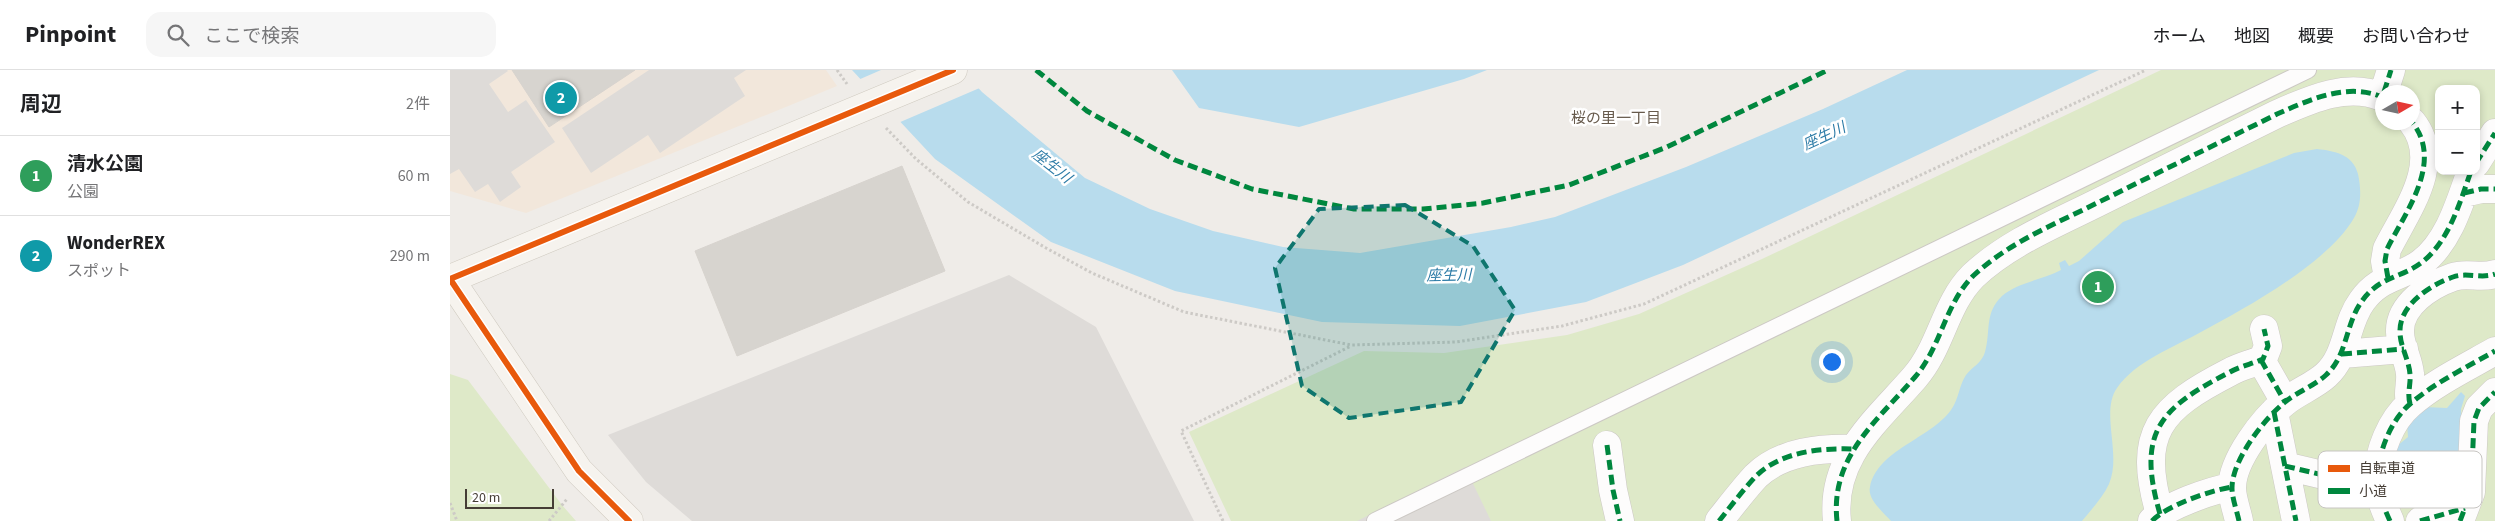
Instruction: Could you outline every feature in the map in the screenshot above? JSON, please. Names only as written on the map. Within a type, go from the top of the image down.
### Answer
[{"type":"street","points":[[629,521],[579,471],[450,279],[877,114],[953,70]]},
{"type":"street","points":[[2386,85],[2390,70]]},
{"type":"street","points":[[1837,521],[1835,504],[1838,482],[1845,463],[1922,369],[1961,290],[1974,275],[2013,246],[2277,114],[2325,95],[2359,91],[2375,93]]},
{"type":"street","points":[[2388,278],[2385,261],[2388,249],[2425,168],[2426,153],[2422,138],[2417,130]]},
{"type":"street","points":[[2480,157],[2494,135]]},
{"type":"street","points":[[2239,521],[2232,488],[2236,470],[2253,437],[2280,407],[2326,375],[2340,359],[2354,313],[2368,294],[2388,278],[2408,271],[2423,262],[2444,236],[2468,182],[2480,189],[2495,189]]},
{"type":"street","points":[[2410,404],[2407,393],[2410,376],[2399,334],[2401,323],[2418,296],[2452,277],[2468,274],[2484,276],[2495,274]]},
{"type":"street","points":[[2232,488],[2221,489],[2156,517],[2152,454],[2156,432],[2164,417],[2180,402],[2232,371],[2261,360],[2268,346],[2264,329]]},
{"type":"street","points":[[2342,354],[2404,349]]},
{"type":"street","points":[[2382,451],[2394,423],[2410,404],[2462,369],[2495,351]]},
{"type":"street","points":[[2261,360],[2280,407],[2286,466],[2296,521]]},
{"type":"street","points":[[2473,451],[2474,422],[2480,408],[2495,392]]},
{"type":"street","points":[[1608,445],[1613,490],[1620,521]]},
{"type":"street","points":[[1719,521],[1757,476],[1767,468],[1801,453],[1816,449],[1854,450]]},
{"type":"street","points":[[2286,466],[2318,474]]},
{"type":"street","points":[[2384,508],[2390,521]]},
{"type":"street","points":[[2420,521],[2462,515]]},
{"type":"lane","points":[[1375,521],[2308,70]]},
{"type":"path","points":[[837,70],[850,88]]},
{"type":"path","points":[[877,114],[916,159],[968,202],[1092,273],[1184,312],[1351,345],[1456,342],[1562,326],[1644,304],[2146,70]]},
{"type":"path","points":[[1223,521],[1181,431],[1351,345]]},
{"type":"path","points":[[549,521],[567,499]]},
{"type":"path","points":[[450,503],[457,521]]},
{"type":"highlighted area","points":[[1405,205],[1473,246],[1515,310],[1461,402],[1349,418],[1302,386],[1275,268],[1319,209]]},
{"type":"shaded area","points":[[450,70],[826,70],[837,86],[526,213],[450,191]]},
{"type":"shaded area","points":[[450,70],[507,70],[489,84],[508,112],[526,100],[555,142],[511,172],[521,187],[500,202],[488,184],[475,192],[459,169],[450,174]]},
{"type":"shaded area","points":[[649,70],[746,70],[734,78],[745,96],[660,153],[648,135],[591,173],[562,128]]},
{"type":"shaded area","points":[[1009,275],[1096,327],[1194,521],[692,521],[646,482],[608,435]]},
{"type":"shaded area","points":[[1465,467],[1491,521],[1357,521]]},
{"type":"green space","points":[[2161,70],[2495,70],[2495,521],[1231,521],[1189,432],[1364,351],[1444,353],[1567,335],[1639,314],[1762,259]]},
{"type":"green space","points":[[450,374],[468,380],[576,521],[450,521]]},
{"type":"water","name":"座生川","points":[[852,70],[962,70],[982,92],[1085,178],[1150,209],[1213,231],[1283,247],[1360,253],[1511,227],[1555,217],[1686,167],[1823,109],[1907,70],[2099,70],[1683,265],[1586,302],[1460,326],[1322,322],[1175,291],[1051,242],[935,159]]},
{"type":"water","points":[[1172,70],[1487,70],[1464,79],[1299,127],[1199,108]]},
{"type":"water","points":[[2317,149],[2342,155],[2356,167],[2360,196],[2357,213],[2354,218],[2342,235],[2306,268],[2285,283],[2201,332],[2155,356],[2125,378],[2112,398],[2110,409],[2113,460],[2109,484],[2100,499],[2082,521],[1891,521],[1876,505],[1870,492],[1875,474],[1893,454],[1942,420],[1951,410],[1966,375],[1984,356],[1990,316],[1996,302],[2008,291],[2061,270],[2059,263],[2065,260],[2069,266],[2079,261],[2123,222],[2294,153]]},
{"type":"water","points":[[2461,392],[2465,396],[2461,409],[2462,451],[2395,451],[2397,446],[2408,437],[2407,423],[2424,407],[2447,408]]},
{"type":"pier","points":[[881,70],[966,70],[982,87],[898,123],[858,80]]},
{"type":"building","points":[[512,70],[635,70],[549,127]]},
{"type":"building","points":[[902,166],[945,271],[737,356],[695,251]]},
{"type":"marked path","points":[[1036,70],[1087,111],[1175,160],[1252,189],[1354,209],[1423,209],[1483,203],[1569,185],[1667,147],[1828,70]]},
{"type":"marked path","points":[[2386,85],[2391,70]]},
{"type":"marked path","points":[[1837,521],[1837,498],[1841,478],[1849,459],[1872,425],[1924,365],[1956,299],[1973,276],[1987,264],[2017,244],[2049,227],[2277,114],[2315,99],[2342,92],[2355,91],[2375,95]]},
{"type":"marked path","points":[[2388,278],[2385,261],[2387,249],[2412,203],[2423,170],[2424,153],[2421,137],[2417,130]]},
{"type":"marked path","points":[[2480,157],[2495,133]]},
{"type":"marked path","points":[[2239,521],[2232,488],[2233,477],[2243,453],[2259,429],[2277,409],[2290,398],[2321,379],[2333,367],[2343,349],[2356,310],[2369,293],[2383,282],[2421,263],[2431,254],[2452,221],[2470,175]]},
{"type":"marked path","points":[[2464,193],[2481,189],[2495,189]]},
{"type":"marked path","points":[[2410,404],[2409,369],[2400,332],[2401,322],[2410,305],[2435,285],[2453,277],[2495,274]]},
{"type":"marked path","points":[[2160,514],[2153,486],[2151,462],[2153,443],[2160,426],[2171,411],[2186,398],[2230,372],[2263,359],[2268,346],[2264,329]]},
{"type":"marked path","points":[[2342,354],[2404,349]]},
{"type":"marked path","points":[[2382,451],[2397,419],[2410,404],[2429,389],[2495,351]]},
{"type":"marked path","points":[[2261,360],[2285,402]]},
{"type":"marked path","points":[[2473,451],[2474,421],[2479,408],[2495,392]]},
{"type":"marked path","points":[[2274,412],[2296,521]]},
{"type":"marked path","points":[[1607,445],[1613,490],[1620,521]]},
{"type":"marked path","points":[[1719,521],[1756,476],[1778,461],[1802,453],[1828,449],[1854,449]]},
{"type":"marked path","points":[[2285,466],[2318,474]]},
{"type":"marked path","points":[[2152,521],[2167,510],[2189,499],[2232,487]]},
{"type":"marked path","points":[[2384,508],[2390,521]]},
{"type":"marked path","points":[[2420,521],[2465,508]]},
{"type":"marked path","points":[[2460,521],[2465,508]]},
{"type":"cycle path","points":[[450,279],[953,70]]},
{"type":"cycle path","points":[[450,279],[579,471],[629,521]]},
{"type":"place","name":"WonderREX","points":[[561,98]]},
{"type":"place","name":"清水公園","points":[[2098,287]]},
{"type":"district","name":"桜の里一丁目","points":[[1616,118]]}]
